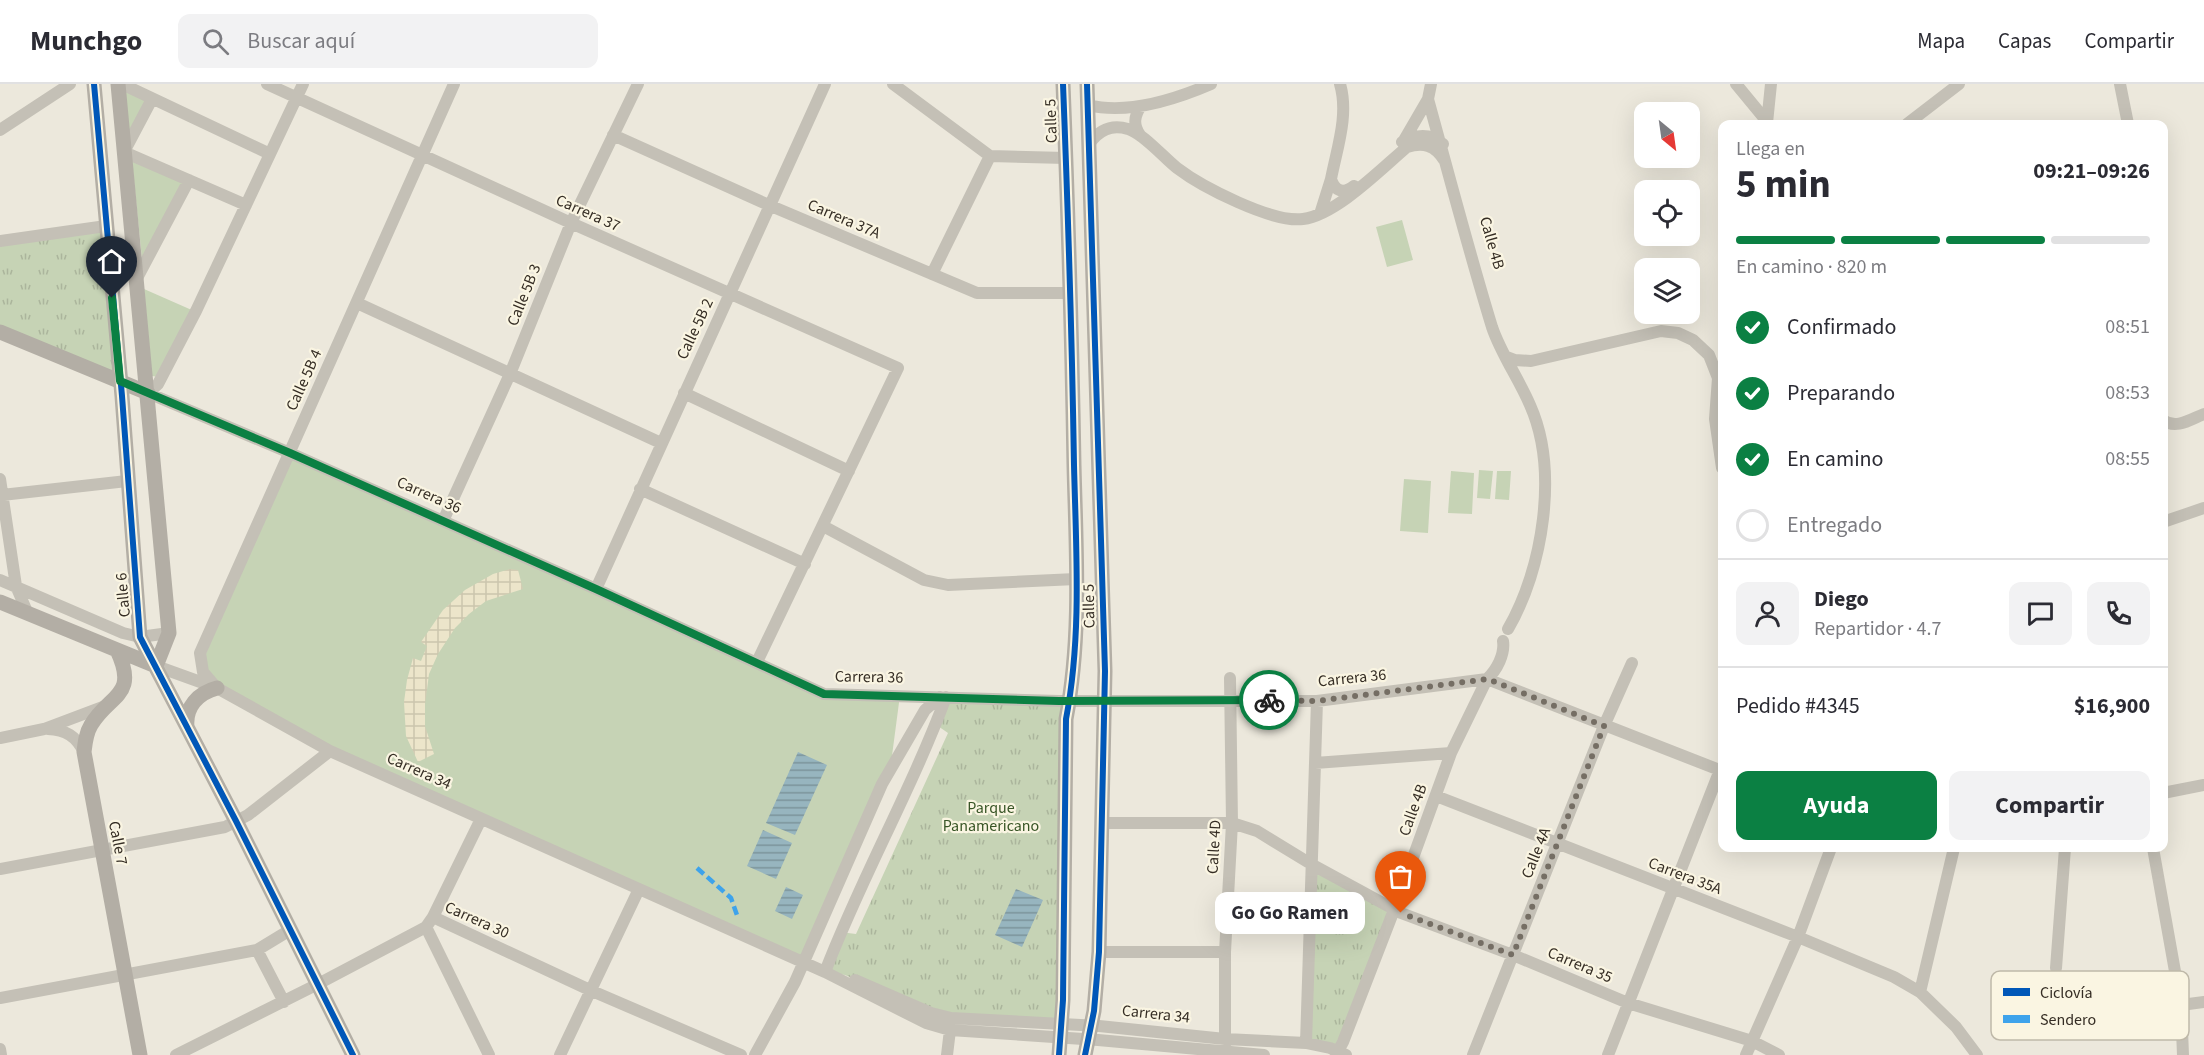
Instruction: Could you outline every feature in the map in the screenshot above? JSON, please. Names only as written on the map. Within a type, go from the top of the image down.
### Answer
[{"type":"main road","name":"Calle 6","points":[[94,84],[140,637],[236,821],[353,1055]]},
{"type":"main road","points":[[120,84],[135,282],[148,393],[169,633],[156,666]]},
{"type":"main road","name":"Calle 5","points":[[1059,1055],[1066,719],[1073,677],[1076,579],[1071,293],[1063,84]]},
{"type":"main road","name":"Calle 5","points":[[1085,1055],[1094,1011],[1099,952],[1104,701],[1087,84]]},
{"type":"main road","name":"Carrera 36","points":[[0,332],[148,393]]},
{"type":"main road","name":"Carrera 34","points":[[0,602],[156,666]]},
{"type":"main road","name":"Calle 7","points":[[117,650],[124,664],[125,675],[118,696],[91,725],[84,752],[140,1055]]},
{"type":"main road","points":[[187,728],[186,719],[194,702],[208,690],[217,688]]},
{"type":"street","points":[[0,130],[70,84]]},
{"type":"street","points":[[120,84],[270,154]]},
{"type":"street","name":"Carrera 37","points":[[267,84],[571,224],[898,368],[849,471]]},
{"type":"street","points":[[148,393],[158,384],[196,311],[303,84]]},
{"type":"street","name":"Calle 5B 4","points":[[217,688],[203,672],[200,653],[454,84]]},
{"type":"street","name":"Calle 5B 3","points":[[443,521],[510,374],[571,224],[638,84]]},
{"type":"street","name":"Calle 5B 2","points":[[596,589],[825,84]]},
{"type":"street","points":[[893,84],[990,156],[1066,158]]},
{"type":"street","points":[[1088,105],[1103,109],[1142,106],[1211,84]]},
{"type":"street","points":[[1320,214],[1331,179],[1344,113],[1340,84]]},
{"type":"street","points":[[1331,179],[1335,188],[1342,191],[1352,188],[1405,145],[1428,99],[1431,84]]},
{"type":"street","points":[[1736,84],[1765,120]]},
{"type":"street","points":[[1768,120],[1771,84]]},
{"type":"street","points":[[1912,120],[1959,84]]},
{"type":"street","points":[[2120,84],[2127,120]]},
{"type":"street","points":[[152,99],[124,152],[246,205]]},
{"type":"street","name":"Calle 4B","points":[[1340,1054],[1451,753],[1488,679],[1487,670],[1497,646],[1506,635],[1509,617],[1539,536],[1545,493],[1545,463],[1535,417],[1495,335],[1467,247],[1428,99]]},
{"type":"street","points":[[1140,135],[1135,128],[1134,120],[1142,106]]},
{"type":"street","points":[[1089,144],[1099,132],[1111,127],[1130,129],[1140,135],[1178,170],[1198,182],[1246,205],[1285,218],[1304,219],[1320,214],[1355,191],[1412,136],[1423,135],[1440,141]]},
{"type":"street","name":"Carrera 37A","points":[[613,135],[771,206],[977,293],[1071,293]]},
{"type":"street","name":"Calle 4B","points":[[1440,141],[1449,152],[1507,357]]},
{"type":"street","points":[[1405,145],[1426,145],[1434,149],[1442,157],[1446,167]]},
{"type":"street","points":[[932,274],[990,156]]},
{"type":"street","points":[[135,282],[189,180]]},
{"type":"street","points":[[0,241],[106,226]]},
{"type":"street","points":[[357,303],[661,443]]},
{"type":"street","points":[[1507,357],[1531,361],[1660,331],[1686,336],[1702,347],[1718,371]]},
{"type":"street","points":[[1516,376],[1531,361]]},
{"type":"street","points":[[1718,392],[1715,419],[1718,440]]},
{"type":"street","name":"Carrera 36","points":[[148,393],[290,453],[596,589],[824,694],[1069,701],[1317,701],[1488,679],[1718,769]]},
{"type":"street","points":[[684,393],[849,471],[757,662]]},
{"type":"street","points":[[2168,422],[2179,424],[2204,414]]},
{"type":"street","points":[[0,479],[16,586],[28,614]]},
{"type":"street","points":[[2,495],[127,481]]},
{"type":"street","points":[[640,489],[805,564]]},
{"type":"street","points":[[2168,520],[2204,508]]},
{"type":"street","points":[[823,526],[924,580],[948,585],[1076,579]]},
{"type":"street","points":[[0,580],[123,633],[140,637],[169,633]]},
{"type":"street","name":"Calle 4A","points":[[1473,1055],[1604,726],[1632,663]]},
{"type":"street","name":"Carrera 34","points":[[156,666],[217,688],[330,751],[825,972],[926,1023],[950,1030],[1090,1032],[1306,1043],[1340,1054]]},
{"type":"street","name":"Calle 4D","points":[[1225,1053],[1225,952],[1232,823],[1230,678]]},
{"type":"street","points":[[755,1055],[803,963],[882,784],[925,710],[943,697]]},
{"type":"street","points":[[825,972],[840,932],[906,792],[943,697]]},
{"type":"street","points":[[1306,1043],[1317,701]]},
{"type":"street","points":[[0,738],[44,729],[110,705]]},
{"type":"street","points":[[44,729],[63,731],[71,735],[78,741],[84,752]]},
{"type":"street","points":[[0,869],[225,827],[248,815],[330,751]]},
{"type":"street","points":[[1316,763],[1451,753]]},
{"type":"street","points":[[890,771],[903,781],[906,792]]},
{"type":"street","points":[[1608,1055],[1718,778]]},
{"type":"street","points":[[2168,792],[2204,785]]},
{"type":"street","name":"Carrera 35A","points":[[1436,796],[1798,937],[1894,977],[1920,992],[1956,1027],[1977,1055]]},
{"type":"street","points":[[481,819],[429,922],[489,1055]]},
{"type":"street","name":"Carrera 35","points":[[1102,823],[1232,823],[1257,831],[1394,910],[1513,955],[1628,1003],[1752,1041],[1779,1055]]},
{"type":"street","points":[[1746,1055],[1798,937],[1830,852]]},
{"type":"street","points":[[1920,992],[1953,852]]},
{"type":"street","points":[[2056,968],[2065,852]]},
{"type":"street","points":[[2154,852],[2175,971]]},
{"type":"street","points":[[560,1055],[639,890]]},
{"type":"street","name":"Carrera 30","points":[[177,1055],[284,1002],[429,922],[741,1055]]},
{"type":"street","points":[[0,998],[257,950],[290,930]]},
{"type":"street","points":[[257,950],[284,1002]]},
{"type":"street","points":[[1099,952],[1225,952]]},
{"type":"street","name":"Carrera 34","points":[[825,972],[845,975],[931,1013],[951,1018],[1061,1031]]},
{"type":"street","points":[[2189,1004],[2204,1002]]},
{"type":"street","points":[[947,1055],[950,1030]]},
{"type":"street","name":"Carrera 34","points":[[1090,1032],[1225,1053],[1264,1055]]},
{"type":"street","points":[[2182,1040],[2183,1055]]},
{"type":"street","points":[[0,1050],[1,1055]]},
{"type":"green space","points":[[125,87],[150,100],[128,136]]},
{"type":"green space","points":[[132,161],[186,180],[142,259]]},
{"type":"green space","points":[[1402,220],[1413,260],[1387,267],[1376,227]]},
{"type":"green space","points":[[106,226],[120,381],[0,332],[0,241]]},
{"type":"green space","points":[[144,289],[194,311],[158,377],[152,376]]},
{"type":"green space","points":[[290,453],[824,694],[900,695],[890,771],[803,963],[330,751],[217,688],[201,665]]},
{"type":"green space","points":[[1479,470],[1493,471],[1490,499],[1477,498]]},
{"type":"green space","points":[[1451,471],[1474,473],[1472,514],[1448,513]]},
{"type":"green space","points":[[1497,471],[1511,471],[1509,500],[1495,499]]},
{"type":"green space","points":[[1404,479],[1431,481],[1428,533],[1400,531]]},
{"type":"green space","name":"Parque Panamericano","points":[[946,697],[1069,701],[1061,1024],[931,1013],[845,975],[825,972],[840,932],[856,934],[948,733],[935,724]]},
{"type":"green space","points":[[1311,864],[1394,910],[1339,1052],[1306,1043]]},
{"type":"shaded area","points":[[510,569],[518,570],[523,589],[486,601],[469,614],[455,628],[438,654],[429,674],[425,705],[425,726],[434,754],[418,762],[406,736],[404,702],[413,658],[421,661],[427,646],[421,642],[443,610],[465,590],[493,574]]},
{"type":"water","points":[[798,752],[827,765],[795,835],[766,823]]},
{"type":"water","points":[[763,830],[792,843],[776,879],[747,866]]},
{"type":"water","points":[[786,887],[803,895],[792,919],[775,911]]},
{"type":"water","points":[[1016,889],[1043,900],[1022,947],[995,935]]},
{"type":"marked path","points":[[697,868],[731,898],[737,915]]},
{"type":"cycle path","points":[[94,84],[122,396],[140,637],[236,821],[353,1055]]},
{"type":"cycle path","points":[[1059,1055],[1063,1000],[1066,719],[1074,656],[1077,592],[1063,84]]},
{"type":"cycle path","points":[[1085,1055],[1094,1011],[1099,952],[1105,671],[1087,84]]},
{"type":"way so far","points":[[1269,700],[1317,701],[1488,679],[1604,726],[1513,955],[1401,913]]},
{"type":"place","name":"Go Go Ramen","points":[[1401,913]]},
{"type":"route","points":[[112,298],[120,381],[430,515],[824,694],[1059,701],[1269,700]]}]
